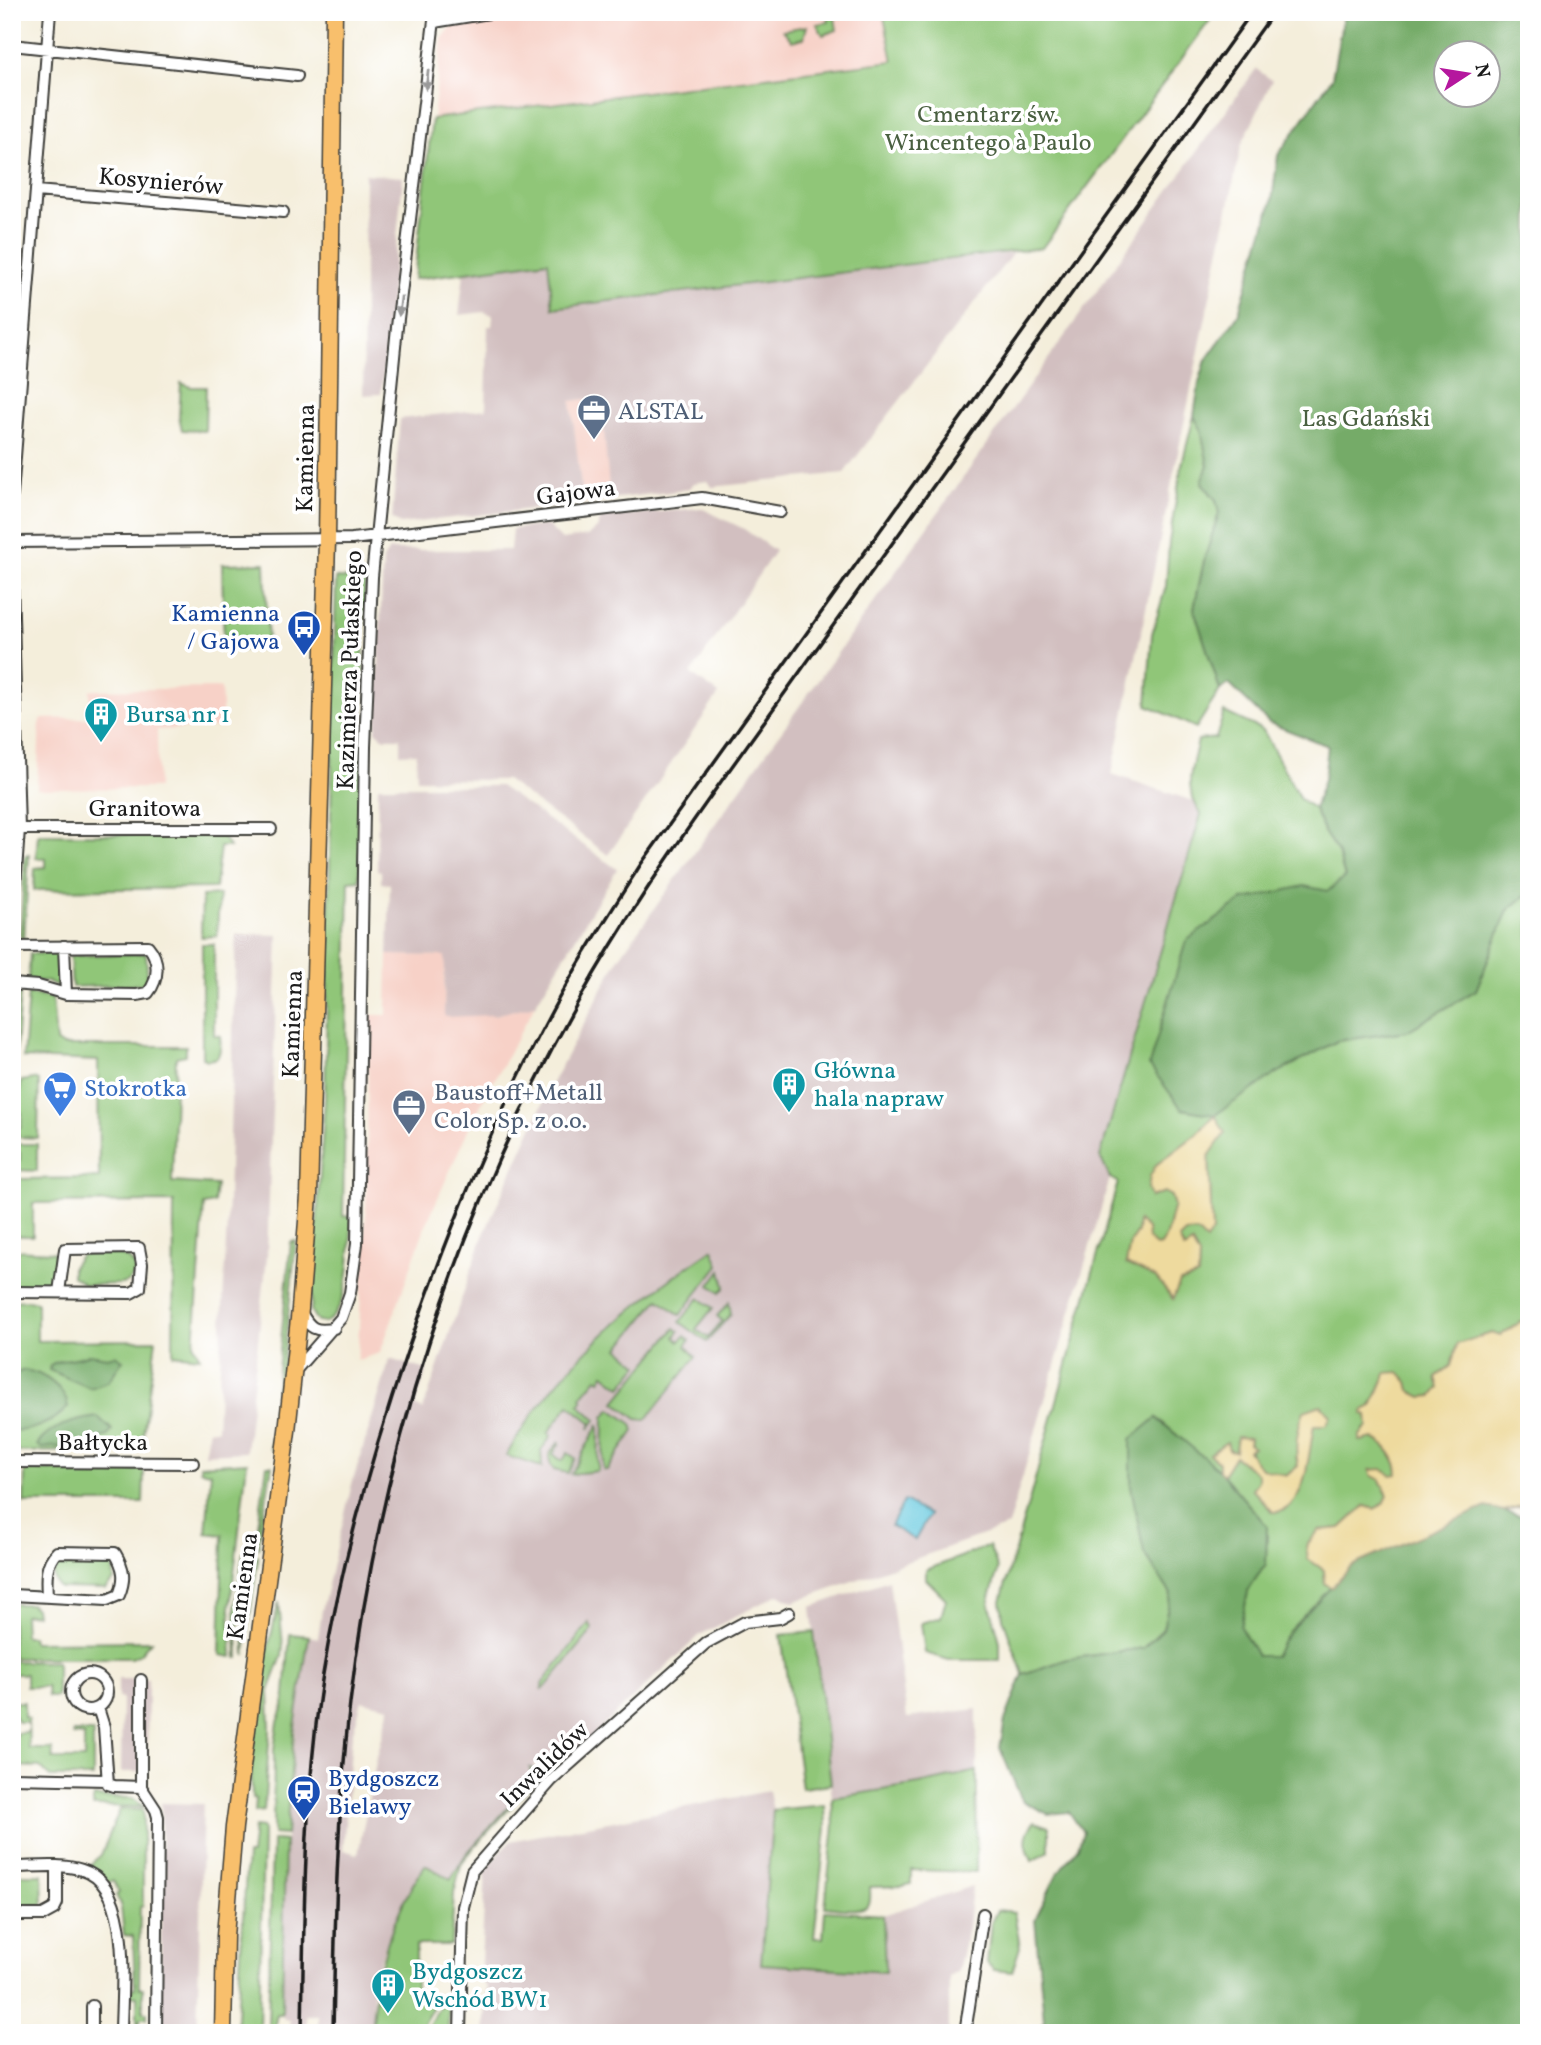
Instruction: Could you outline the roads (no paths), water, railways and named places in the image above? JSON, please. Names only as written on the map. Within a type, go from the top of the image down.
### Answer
[{"type":"main road","name":"Kamienna","points":[[223,2033],[225,1936],[234,1826],[294,1372],[309,1196],[327,540],[334,12]]},
{"type":"street","points":[[12,495],[50,12]]},
{"type":"street","points":[[435,17],[495,12]]},
{"type":"street","name":"Kazimierza Pułaskiego","points":[[294,1372],[334,1328],[347,1306],[357,1244],[365,747],[375,537],[397,327],[435,17]]},
{"type":"street","points":[[12,45],[297,76]]},
{"type":"street","name":"Kosynierów","points":[[36,191],[283,212]]},
{"type":"street","name":"Gajowa","points":[[327,540],[375,537],[702,498],[780,512]]},
{"type":"street","points":[[12,542],[327,540]]},
{"type":"street","points":[[12,580],[19,829],[12,929]]},
{"type":"street","name":"Granitowa","points":[[19,829],[271,829]]},
{"type":"street","points":[[64,946],[66,994]]},
{"type":"street","points":[[12,947],[148,946],[155,954],[156,969],[156,983],[148,993],[137,995],[66,994],[38,986],[12,984]]},
{"type":"street","points":[[12,1292],[131,1293],[140,1288],[142,1264],[139,1248],[65,1249],[59,1292]]},
{"type":"street","points":[[300,1309],[315,1330],[334,1328]]},
{"type":"street","name":"Bałtycka","points":[[12,1462],[193,1463]]},
{"type":"street","points":[[12,1595],[107,1600],[119,1595],[124,1576],[122,1566],[115,1553],[57,1552],[50,1559],[46,1576],[47,1595]]},
{"type":"street","name":"Inwalidów","points":[[460,2033],[463,1907],[471,1871],[552,1780],[706,1643],[745,1622],[780,1618],[789,1613]]},
{"type":"street","points":[[141,1680],[141,1787],[158,1817],[156,2033]]},
{"type":"street","points":[[98,1709],[104,1727],[107,1780],[111,1786],[141,1787]]},
{"type":"street","points":[[12,1720],[12,1737]]},
{"type":"street","points":[[12,1778],[107,1780]]},
{"type":"street","points":[[12,1867],[83,1870],[102,1882],[115,1904],[120,1948],[121,2033]]},
{"type":"street","points":[[12,1914],[43,1914],[54,1909],[57,1903],[57,1867]]},
{"type":"street","points":[[965,2033],[983,1914]]},
{"type":"street","points":[[92,2006],[92,2033]]},
{"type":"water","points":[[904,1501],[929,1515],[915,1540],[891,1526]]},
{"type":"railway","points":[[302,2033],[306,1856],[312,1768],[329,1638],[347,1554],[381,1430],[440,1259],[495,1125],[570,979],[641,864],[1252,12]]},
{"type":"railway","points":[[333,2033],[339,1826],[350,1703],[363,1611],[403,1430],[460,1253],[495,1167],[578,1002],[667,859],[1274,12]]},
{"type":"place","name":"ALSTAL","points":[[594,441]]},
{"type":"place","name":"Kamienna / Gajowa","points":[[304,657]]},
{"type":"place","name":"Bursa nr 1","points":[[101,744]]},
{"type":"place","name":"Główna hala napraw","points":[[789,1114]]},
{"type":"place","name":"Stokrotka","points":[[60,1118]]},
{"type":"place","name":"Baustoff+Metall Color Sp. z o.o.","points":[[409,1136]]},
{"type":"place","name":"Bydgoszcz Bielawy","points":[[304,1822]]},
{"type":"place","name":"Bydgoszcz Wschód BW1","points":[[388,2015]]},
{"type":"park label","name":"Cmentarz św. Wincentego à Paulo","points":[[988,128]]},
{"type":"park label","name":"Las Gdański","points":[[1366,418]]}]
